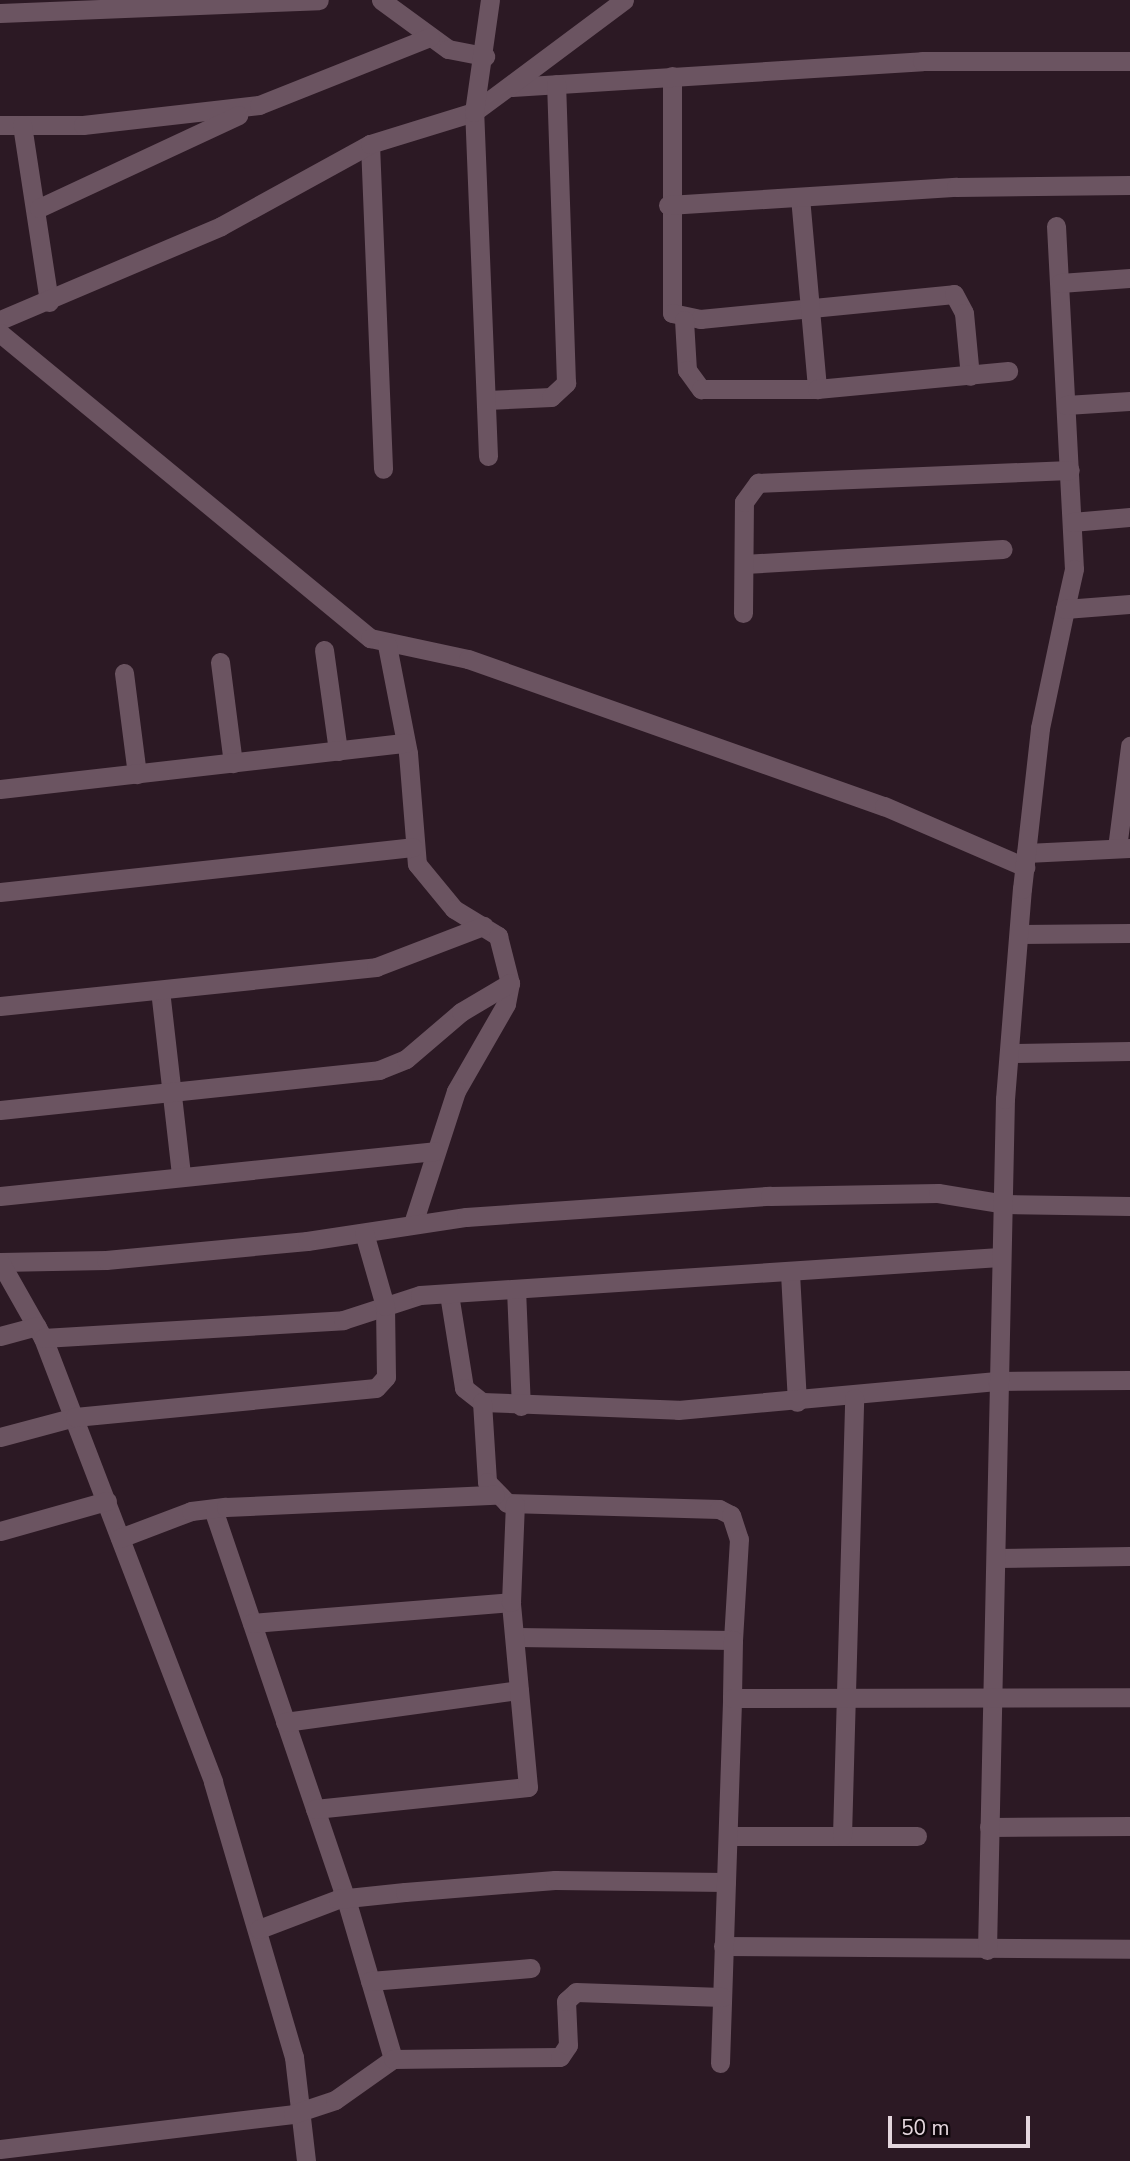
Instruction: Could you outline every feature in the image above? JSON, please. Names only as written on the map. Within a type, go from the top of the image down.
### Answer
[{"type":"street","points":[[0,13],[53,5],[306,0]]},
{"type":"street","points":[[381,0],[448,49],[485,56]]},
{"type":"street","points":[[488,456],[474,112],[485,56],[490,0]]},
{"type":"street","points":[[0,320],[50,302],[221,226],[370,144],[474,112],[512,87],[624,0]]},
{"type":"street","points":[[39,208],[258,105],[430,37]]},
{"type":"street","points":[[512,87],[922,61],[1130,61]]},
{"type":"street","points":[[672,76],[667,300],[684,320],[687,370],[701,389],[817,388],[1008,371]]},
{"type":"street","points":[[487,400],[551,397],[566,383],[556,84]]},
{"type":"street","points":[[0,125],[83,125],[258,105]]},
{"type":"street","points":[[22,124],[39,208],[50,302]]},
{"type":"street","points":[[370,144],[383,469]]},
{"type":"street","points":[[668,205],[800,197],[1130,185]]},
{"type":"street","points":[[800,197],[817,388]]},
{"type":"street","points":[[987,1950],[1000,1257],[1006,1204],[1011,1053],[1019,934],[1041,728],[1074,569],[1056,226]]},
{"type":"street","points":[[1060,283],[1130,278]]},
{"type":"street","points":[[684,320],[954,294],[964,313],[970,376]]},
{"type":"street","points":[[0,333],[317,598],[387,645],[468,659],[884,806],[1026,860],[1124,848],[1130,746]]},
{"type":"street","points":[[1066,405],[1130,401]]},
{"type":"street","points":[[743,613],[744,502],[758,483],[1070,470]]},
{"type":"street","points":[[1072,522],[1130,517]]},
{"type":"street","points":[[744,564],[1003,549]]},
{"type":"street","points":[[1065,609],[1130,604]]},
{"type":"street","points":[[387,645],[405,743],[413,847],[434,890],[483,926],[502,944],[510,983],[506,1004],[456,1091],[413,1223]]},
{"type":"street","points":[[324,650],[338,751]]},
{"type":"street","points":[[220,662],[233,762]]},
{"type":"street","points":[[124,673],[136,774]]},
{"type":"street","points":[[0,789],[405,743]]},
{"type":"street","points":[[0,892],[413,847]]},
{"type":"street","points":[[0,1006],[376,967],[483,926]]},
{"type":"street","points":[[1019,934],[1130,933]]},
{"type":"street","points":[[0,1110],[172,1089],[379,1070],[406,1059],[461,1012],[510,983]]},
{"type":"street","points":[[160,990],[181,1175]]},
{"type":"street","points":[[1011,1053],[1130,1051]]},
{"type":"street","points":[[0,1196],[181,1175],[435,1151]]},
{"type":"street","points":[[306,2161],[305,2111],[259,1929],[213,1782],[75,1417],[40,1332],[0,1262],[106,1260],[364,1233],[413,1223],[770,1196],[938,1193],[1006,1204],[1130,1206]]},
{"type":"street","points":[[0,1437],[75,1417],[363,1393],[386,1377],[385,1306],[364,1233]]},
{"type":"street","points":[[0,1336],[40,1332],[342,1320],[385,1306],[449,1294],[1000,1257]]},
{"type":"street","points":[[790,1273],[797,1402]]},
{"type":"street","points":[[516,1289],[521,1405]]},
{"type":"street","points":[[449,1294],[464,1388],[482,1402],[678,1410],[854,1398],[997,1381],[1130,1380]]},
{"type":"street","points":[[842,1836],[854,1398]]},
{"type":"street","points":[[482,1402],[487,1482],[495,1495]]},
{"type":"street","points":[[120,1538],[213,1509],[495,1495],[514,1504],[719,1509],[732,1515],[740,1539],[733,1640],[720,2063]]},
{"type":"street","points":[[0,1531],[107,1501]]},
{"type":"street","points":[[315,1809],[528,1787],[517,1637],[511,1602],[514,1504]]},
{"type":"street","points":[[213,1509],[346,1899],[393,2059]]},
{"type":"street","points":[[996,1558],[1130,1556]]},
{"type":"street","points":[[252,1623],[511,1602]]},
{"type":"street","points":[[517,1637],[733,1640]]},
{"type":"street","points":[[285,1722],[519,1690]]},
{"type":"street","points":[[732,1698],[1130,1697]]},
{"type":"street","points":[[989,1827],[1130,1826]]},
{"type":"street","points":[[728,1836],[917,1836]]},
{"type":"street","points":[[259,1929],[346,1899],[555,1880],[726,1882]]},
{"type":"street","points":[[723,1946],[1130,1949]]},
{"type":"street","points":[[370,1981],[530,1968]]},
{"type":"street","points":[[0,2149],[305,2111],[335,2100],[393,2059],[560,2057],[568,2045],[566,2001],[576,1992],[722,1997]]}]
